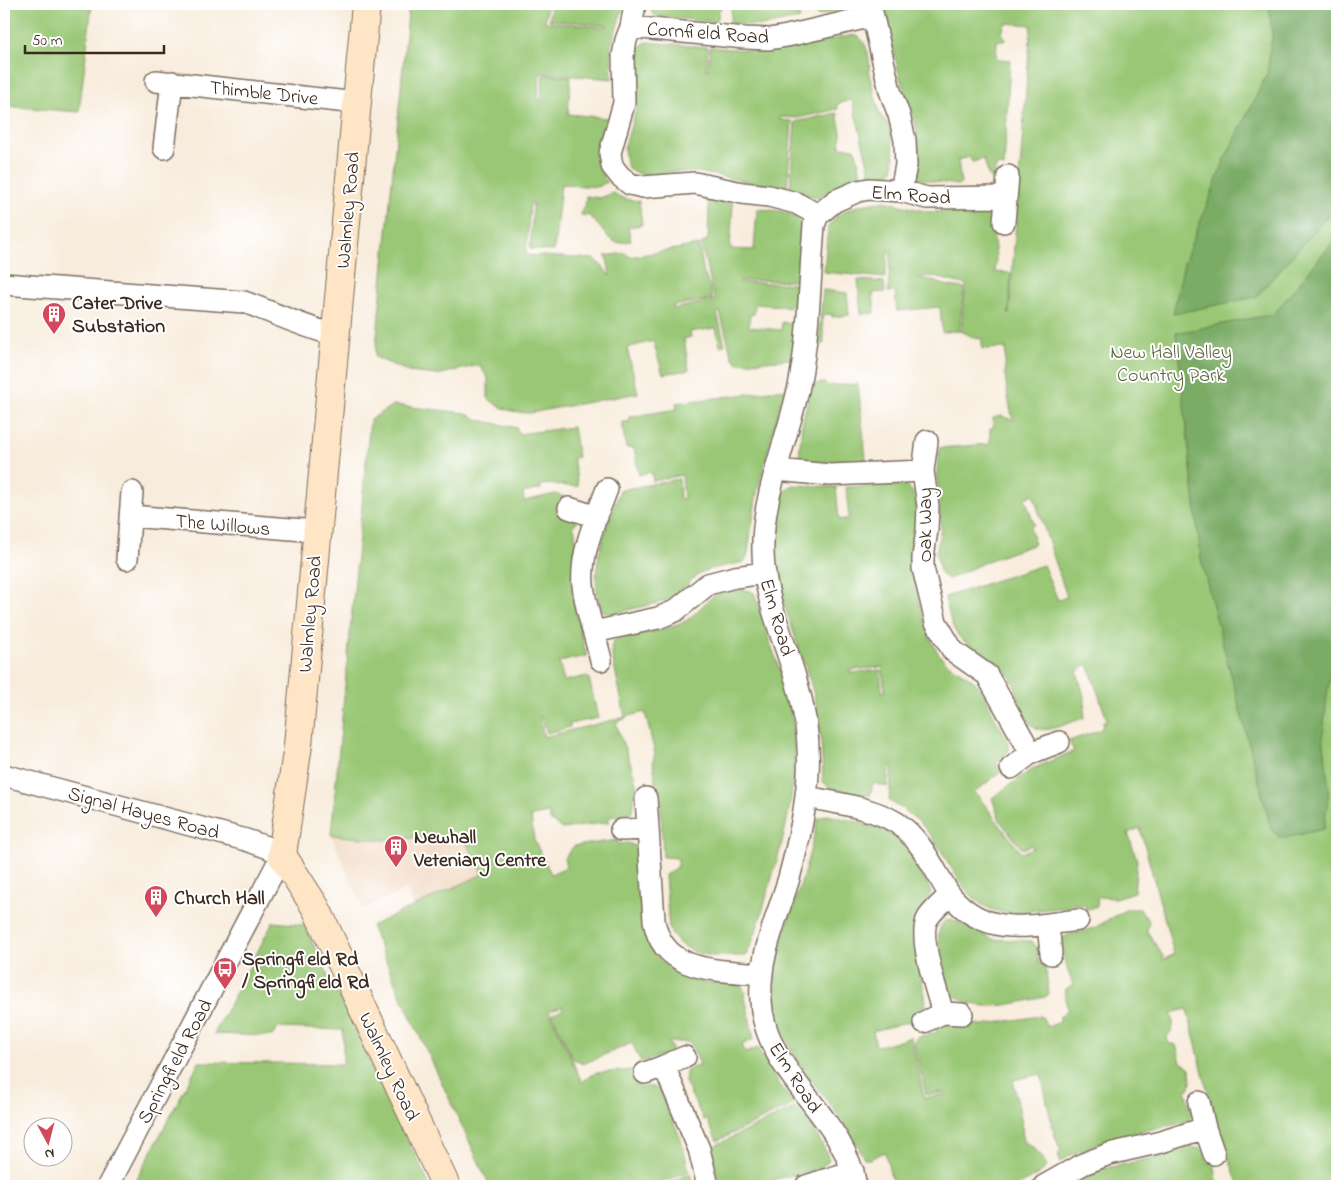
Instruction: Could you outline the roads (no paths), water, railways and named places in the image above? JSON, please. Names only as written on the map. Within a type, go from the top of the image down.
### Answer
[{"type":"main road","name":"Walmley Road","points":[[366,4],[316,531],[298,745],[282,856],[316,908],[446,1186]]},
{"type":"street","points":[[636,4],[623,56],[624,103],[610,153],[612,166],[620,176],[630,184],[643,187],[696,183],[742,193],[769,196],[796,203],[818,216]]},
{"type":"street","points":[[872,10],[890,91],[899,115],[905,140],[906,165],[901,191]]},
{"type":"street","name":"Cornfield Road","points":[[631,27],[769,39],[787,36],[872,10]]},
{"type":"street","name":"Thimble Drive","points":[[164,148],[164,82],[357,102]]},
{"type":"street","name":"Elm Road","points":[[855,1179],[835,1135],[791,1076],[778,1055],[766,1030],[761,1001],[762,974],[768,941],[789,878],[807,797],[809,763],[807,731],[797,681],[771,604],[765,573],[763,553],[764,527],[776,470],[800,380],[814,226],[818,216],[836,201],[858,191],[882,189],[901,191],[927,198],[1007,187],[1004,222]]},
{"type":"street","points":[[4,284],[244,302],[309,328],[335,336]]},
{"type":"street","name":"Oak Way","points":[[927,441],[923,471],[928,506],[923,568],[936,622],[953,651],[987,675],[1030,753]]},
{"type":"street","name":"Oak Way","points":[[776,470],[830,475],[923,471]]},
{"type":"street","points":[[601,660],[586,605],[583,583],[587,550],[607,489]]},
{"type":"street","points":[[127,559],[132,492]]},
{"type":"street","points":[[568,508],[597,517]]},
{"type":"street","name":"The Willows","points":[[130,516],[316,531]]},
{"type":"street","points":[[594,632],[658,618],[675,611],[708,584],[735,577],[765,573]]},
{"type":"street","points":[[1011,768],[1030,753],[1059,742]]},
{"type":"street","name":"Signal Hayes Road","points":[[4,775],[246,840],[269,848],[282,856]]},
{"type":"street","points":[[807,797],[850,806],[898,823],[913,836],[932,863],[950,895],[965,910],[982,920],[1004,927],[1078,920]]},
{"type":"street","points":[[646,798],[656,928],[664,945],[684,962],[700,968],[762,974]]},
{"type":"street","points":[[621,830],[647,829]]},
{"type":"street","name":"Springfield Road","points":[[108,1186],[282,856]]},
{"type":"street","points":[[943,1016],[926,950],[924,934],[928,918],[950,895]]},
{"type":"street","points":[[1048,924],[1051,954]]},
{"type":"street","points":[[685,1057],[655,1070],[699,1149],[708,1186]]},
{"type":"street","points":[[1199,1102],[1214,1154]]},
{"type":"street","points":[[1044,1186],[1083,1164],[1109,1154],[1161,1142],[1205,1128]]},
{"type":"street","points":[[806,1186],[855,1179]]},
{"type":"place","name":"Cater Drive Substation","points":[[54,335]]},
{"type":"place","name":"Newhall Veteniary Centre","points":[[396,868]]},
{"type":"place","name":"Church Hall","points":[[156,918]]},
{"type":"place","name":"Springfield Rd / Springfield Rd","points":[[225,990]]},
{"type":"park label","name":"New Hall Valley Country Park","points":[[1171,362]]}]
